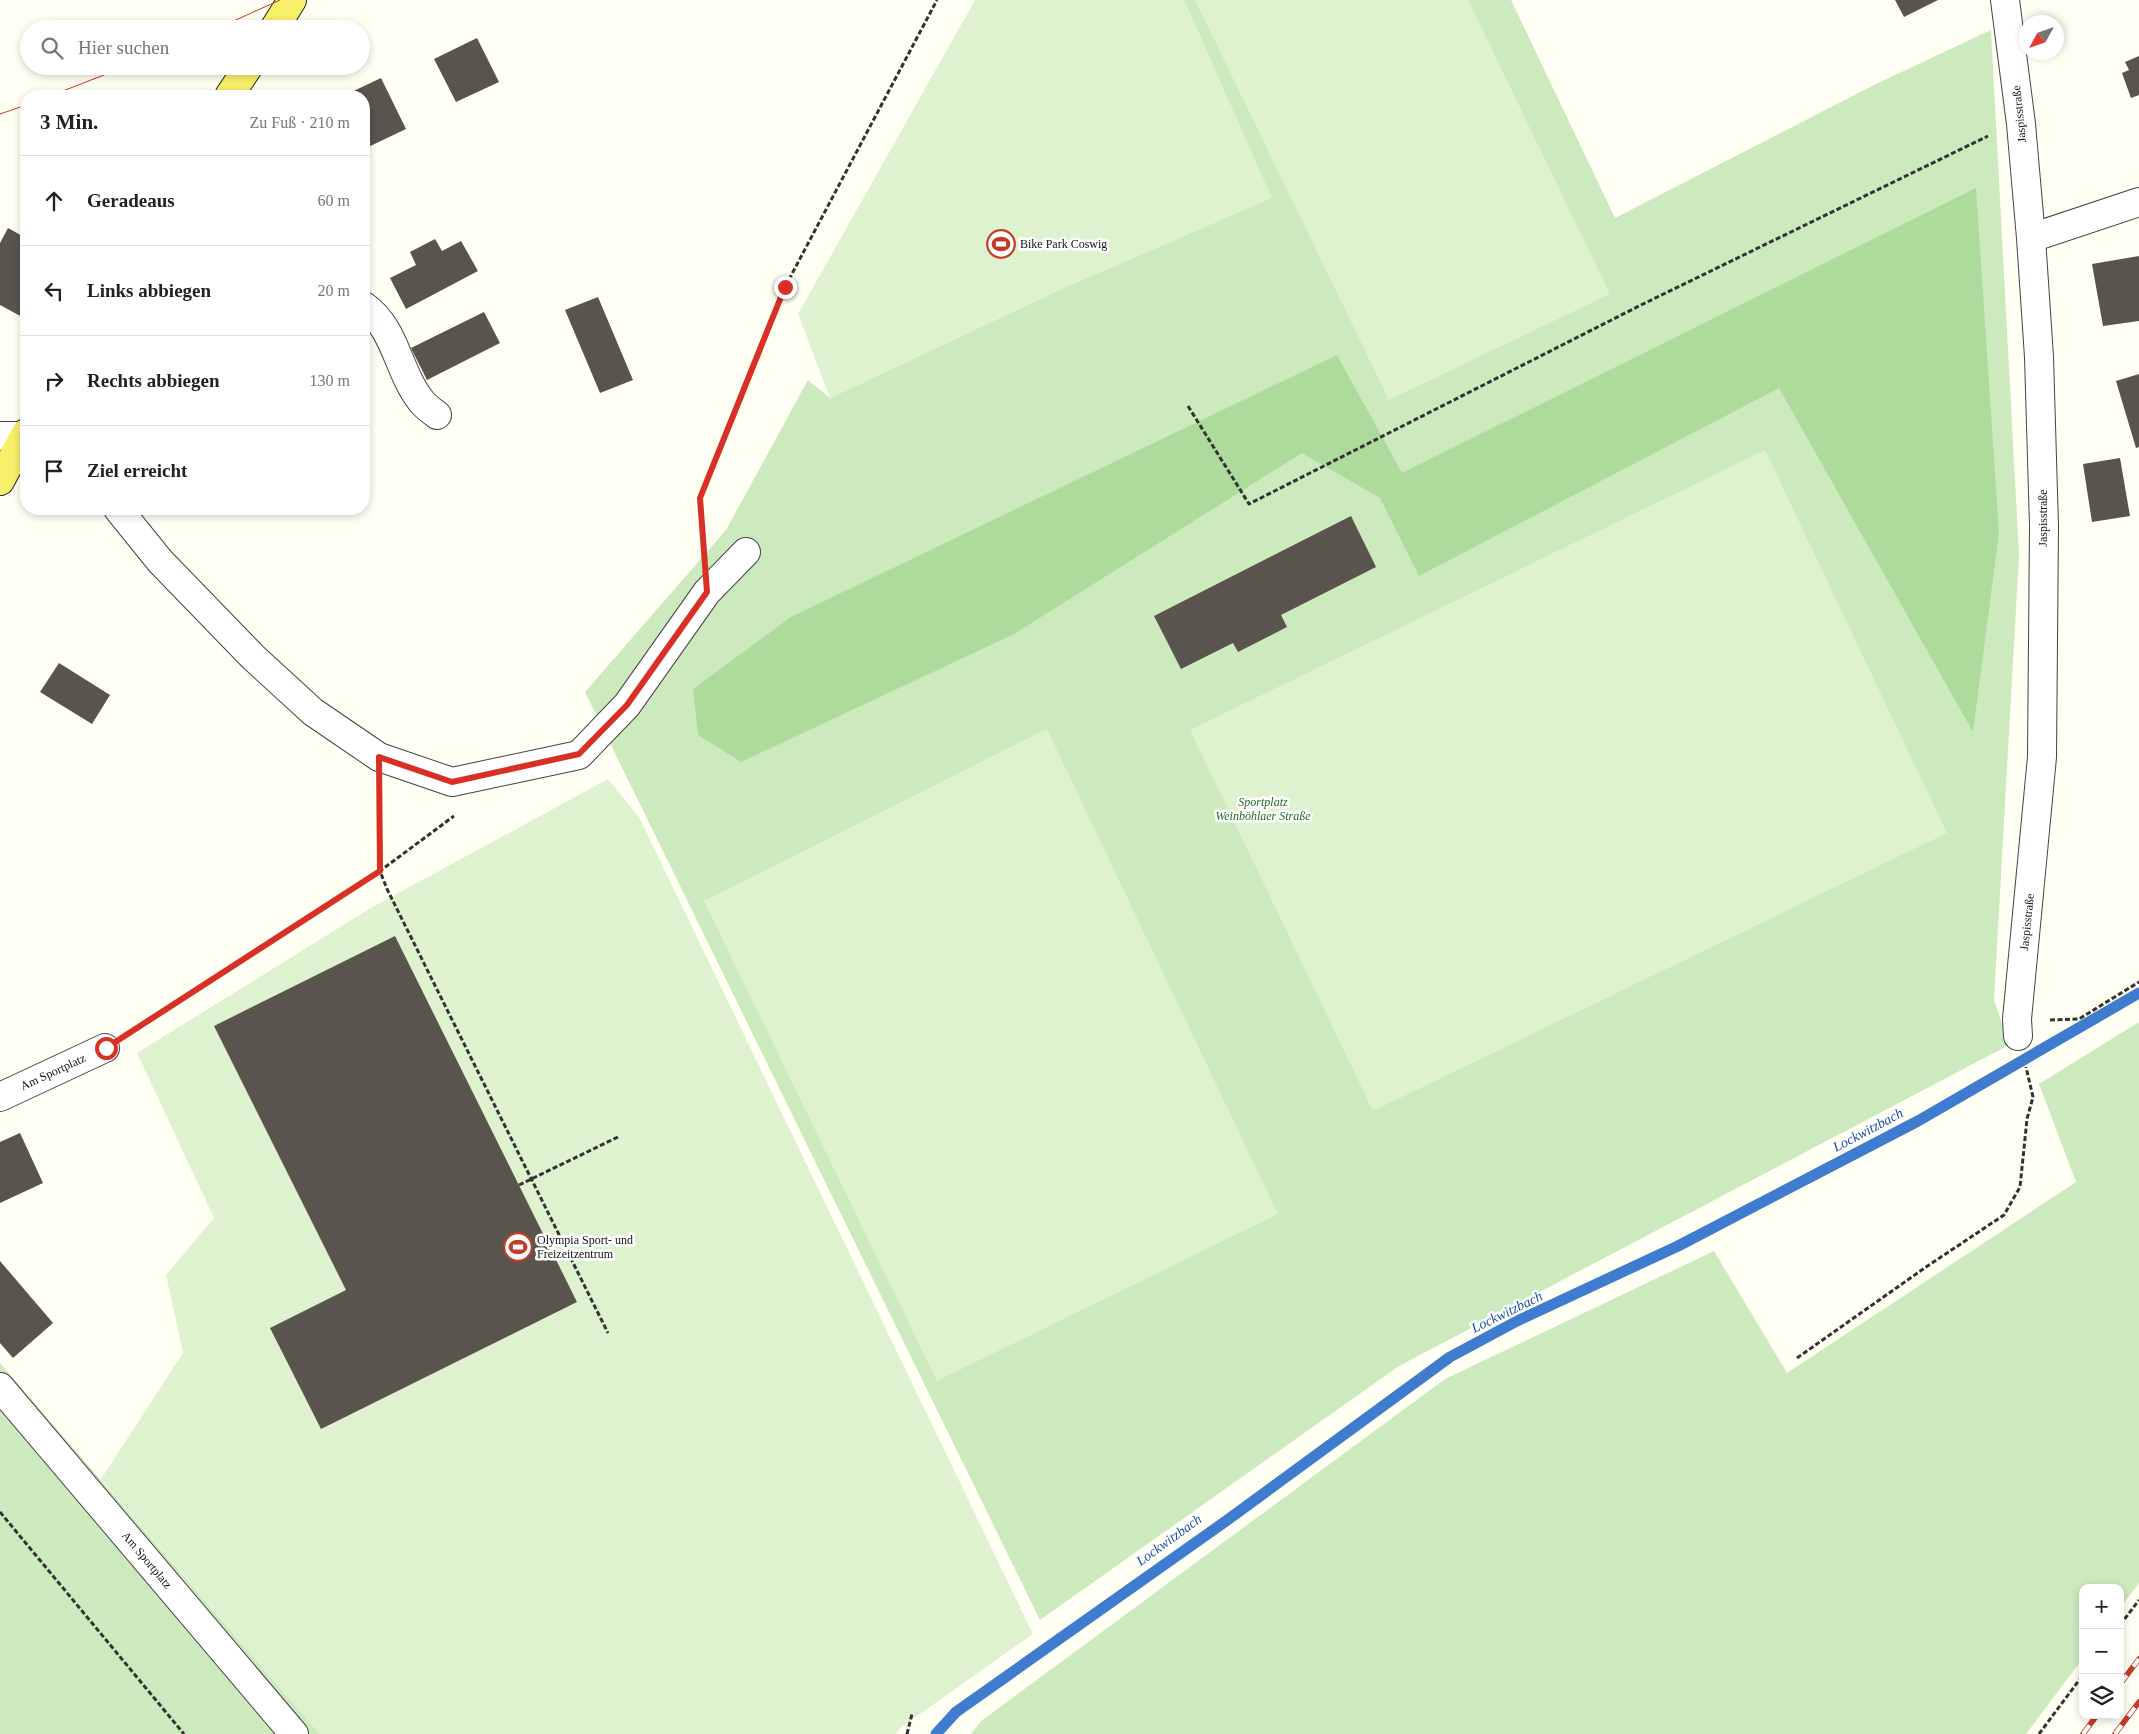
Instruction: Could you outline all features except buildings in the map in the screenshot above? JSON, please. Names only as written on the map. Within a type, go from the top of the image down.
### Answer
[{"type":"main road","points":[[280,20],[292,0]]},
{"type":"main road","points":[[233,90],[243,75]]},
{"type":"main road","points":[[0,481],[19,435]]},
{"type":"street","name":"Jaspisstraße","points":[[2005,0],[2021,124],[2031,238],[2039,357],[2044,526],[2042,758],[2017,1028]]},
{"type":"street","points":[[2031,238],[2139,202]]},
{"type":"street","points":[[370,312],[378,319],[387,333],[412,388],[423,404],[437,415]]},
{"type":"street","points":[[123,515],[160,561],[253,657],[313,712],[379,757],[452,782],[579,754],[627,705],[707,592],[746,552]]},
{"type":"street","name":"Am Sportplatz","points":[[0,1097],[106,1048]]},
{"type":"street","name":"Am Sportplatz","points":[[0,1387],[294,1734]]},
{"type":"path","points":[[707,592],[700,498],[785,287],[937,0]]},
{"type":"path","points":[[1188,406],[1249,504],[1641,305],[1996,132],[2021,124]]},
{"type":"path","points":[[379,757],[380,871],[387,889],[608,1333]]},
{"type":"path","points":[[106,1048],[380,871],[457,814]]},
{"type":"path","points":[[2017,1028],[2032,1021],[2079,1019],[2139,982]]},
{"type":"path","points":[[1796,1358],[2004,1215],[2020,1187],[2027,1120],[2033,1098],[2032,1088]]},
{"type":"path","points":[[519,1185],[620,1136]]},
{"type":"path","points":[[0,1512],[184,1734]]},
{"type":"path","points":[[2124,1620],[2139,1600]]},
{"type":"path","points":[[2039,1734],[2079,1680]]},
{"type":"path","points":[[907,1734],[912,1714]]},
{"type":"green space","name":"Bike Park Coswig","points":[[975,0],[1184,0],[1272,198],[1059,290],[830,398],[798,314]]},
{"type":"green space","name":"Sportplatz Weinböhlaer Straße","points":[[1184,0],[1511,0],[1615,218],[1878,83],[1991,30],[2019,555],[1994,1000],[2009,1045],[1399,1366],[1040,1620],[585,692],[726,530],[808,380],[830,398],[1059,290],[1271,198]]},
{"type":"green space","points":[[1195,0],[1468,0],[1610,294],[1389,400]]},
{"type":"green space","points":[[1976,188],[1999,533],[1973,732],[1779,388],[1419,576],[1380,498],[1302,453],[1014,634],[741,762],[698,735],[693,689],[791,617],[1337,355],[1402,473]]},
{"type":"green space","points":[[1765,450],[1947,833],[1373,1111],[1190,730]]},
{"type":"green space","points":[[1047,729],[1278,1214],[937,1381],[704,901]]},
{"type":"green space","name":"Olympia Sport- und Freizeitzentrum","points":[[608,779],[639,817],[1033,1634],[900,1728],[896,1734],[320,1734],[101,1479],[183,1353],[166,1275],[214,1218],[137,1053],[369,909]]},
{"type":"green space","points":[[2139,1022],[2139,1583],[2124,1603],[2124,1584],[2079,1584],[2079,1663],[2026,1734],[971,1734],[981,1721],[1445,1379],[1714,1251],[1787,1373],[2076,1182],[2039,1084]]},
{"type":"green space","points":[[0,1363],[320,1734],[0,1734]]},
{"type":"waterway","name":"Lockwitzbach","points":[[936,1734],[956,1712],[1226,1521],[1450,1357],[1517,1321],[1678,1246],[1918,1121],[2139,993]]},
{"type":"tram line","points":[[236,20],[280,0]]},
{"type":"tram line","points":[[65,90],[104,75]]},
{"type":"tram line","points":[[0,114],[20,107]]},
{"type":"railway","points":[[2124,1679],[2139,1659]]},
{"type":"railway","points":[[2115,1734],[2139,1702]]},
{"type":"railway","points":[[2083,1734],[2094,1719]]},
{"type":"place","name":"Bike Park Coswig","points":[[1001,244]]},
{"type":"place","name":"Olympia Sport- und Freizeitzentrum","points":[[518,1247]]},
{"type":"route","points":[[106,1048],[380,871],[379,757],[452,782],[579,754],[627,705],[707,592],[700,498],[785,287]]}]
